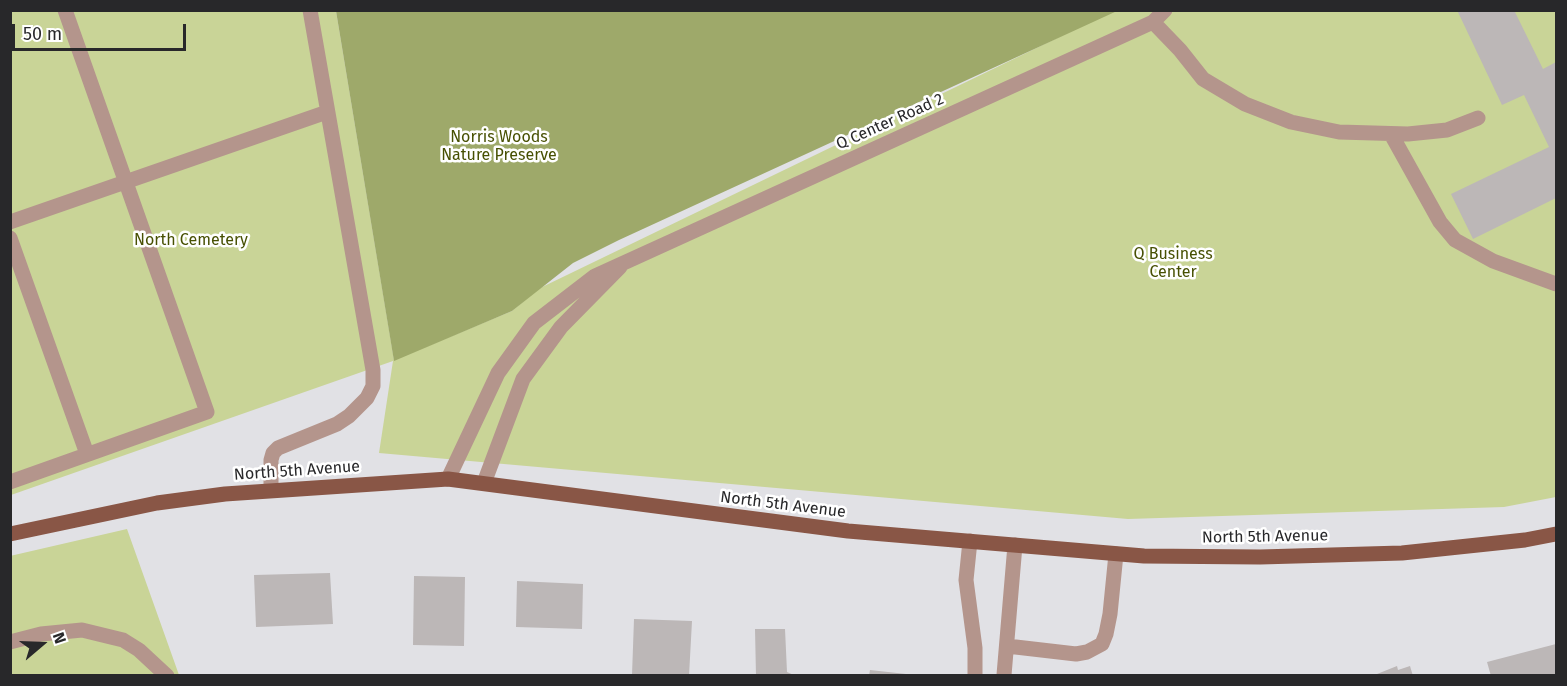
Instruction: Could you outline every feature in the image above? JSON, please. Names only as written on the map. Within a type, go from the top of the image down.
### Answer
[{"type":"main road","name":"North 5th Avenue","points":[[10,534],[157,503],[225,494],[448,479],[825,528],[1144,556],[1402,553],[1525,540],[1557,534]]},
{"type":"lane","points":[[10,482],[207,412],[65,10]]},
{"type":"lane","points":[[271,490],[273,453],[278,448],[337,424],[349,416],[367,398],[373,386],[373,370],[310,10]]},
{"type":"lane","name":"Q Center Road 2","points":[[448,479],[498,373],[534,322],[595,276],[1153,22],[1165,10]]},
{"type":"lane","points":[[1153,22],[1180,50],[1203,79],[1245,104],[1291,122],[1339,132],[1408,134],[1447,130],[1478,118]]},
{"type":"lane","points":[[10,222],[327,112]]},
{"type":"lane","points":[[1392,134],[1440,222],[1455,240],[1493,261],[1557,284]]},
{"type":"lane","points":[[10,238],[87,454]]},
{"type":"lane","points":[[484,483],[523,379],[561,327],[627,261]]},
{"type":"lane","points":[[970,541],[966,580],[975,648],[975,675]]},
{"type":"lane","points":[[1004,675],[1015,545]]},
{"type":"lane","points":[[1007,646],[1076,654],[1087,652],[1102,644],[1110,614],[1116,554]]},
{"type":"lane","points":[[10,642],[41,634],[82,630],[123,640],[139,650],[167,675]]},
{"type":"green space","name":"Norris Woods Nature Preserve","points":[[336,10],[1117,11],[619,240],[573,263],[512,311],[394,361]]},
{"type":"green space","name":"Q Business Center","points":[[10,11],[336,11],[394,360],[512,311],[538,289],[1113,11],[1556,11],[1556,497],[1504,507],[1128,519],[379,453],[393,361],[11,495]]},
{"type":"green space","points":[[127,529],[179,675],[11,675],[10,556]]},
{"type":"building","points":[[1457,10],[1514,10],[1543,69],[1556,62],[1556,198],[1473,239],[1451,194],[1549,147],[1524,95],[1502,105]]},
{"type":"building","points":[[330,573],[333,624],[256,627],[254,575]]},
{"type":"building","points":[[414,576],[465,577],[464,646],[413,645]]},
{"type":"building","points":[[517,581],[583,584],[582,629],[516,627]]},
{"type":"building","points":[[634,619],[692,621],[689,676],[632,675]]},
{"type":"building","points":[[755,629],[785,629],[787,672],[796,676],[756,676]]},
{"type":"building","points":[[1556,644],[1556,676],[1491,676],[1487,662]]},
{"type":"building","points":[[1397,666],[1398,670],[1410,666],[1413,676],[1372,676]]},
{"type":"building","points":[[870,670],[906,674],[906,676],[869,676]]},
{"type":"park label","name":"North Cemetery","points":[[191,241]]}]
